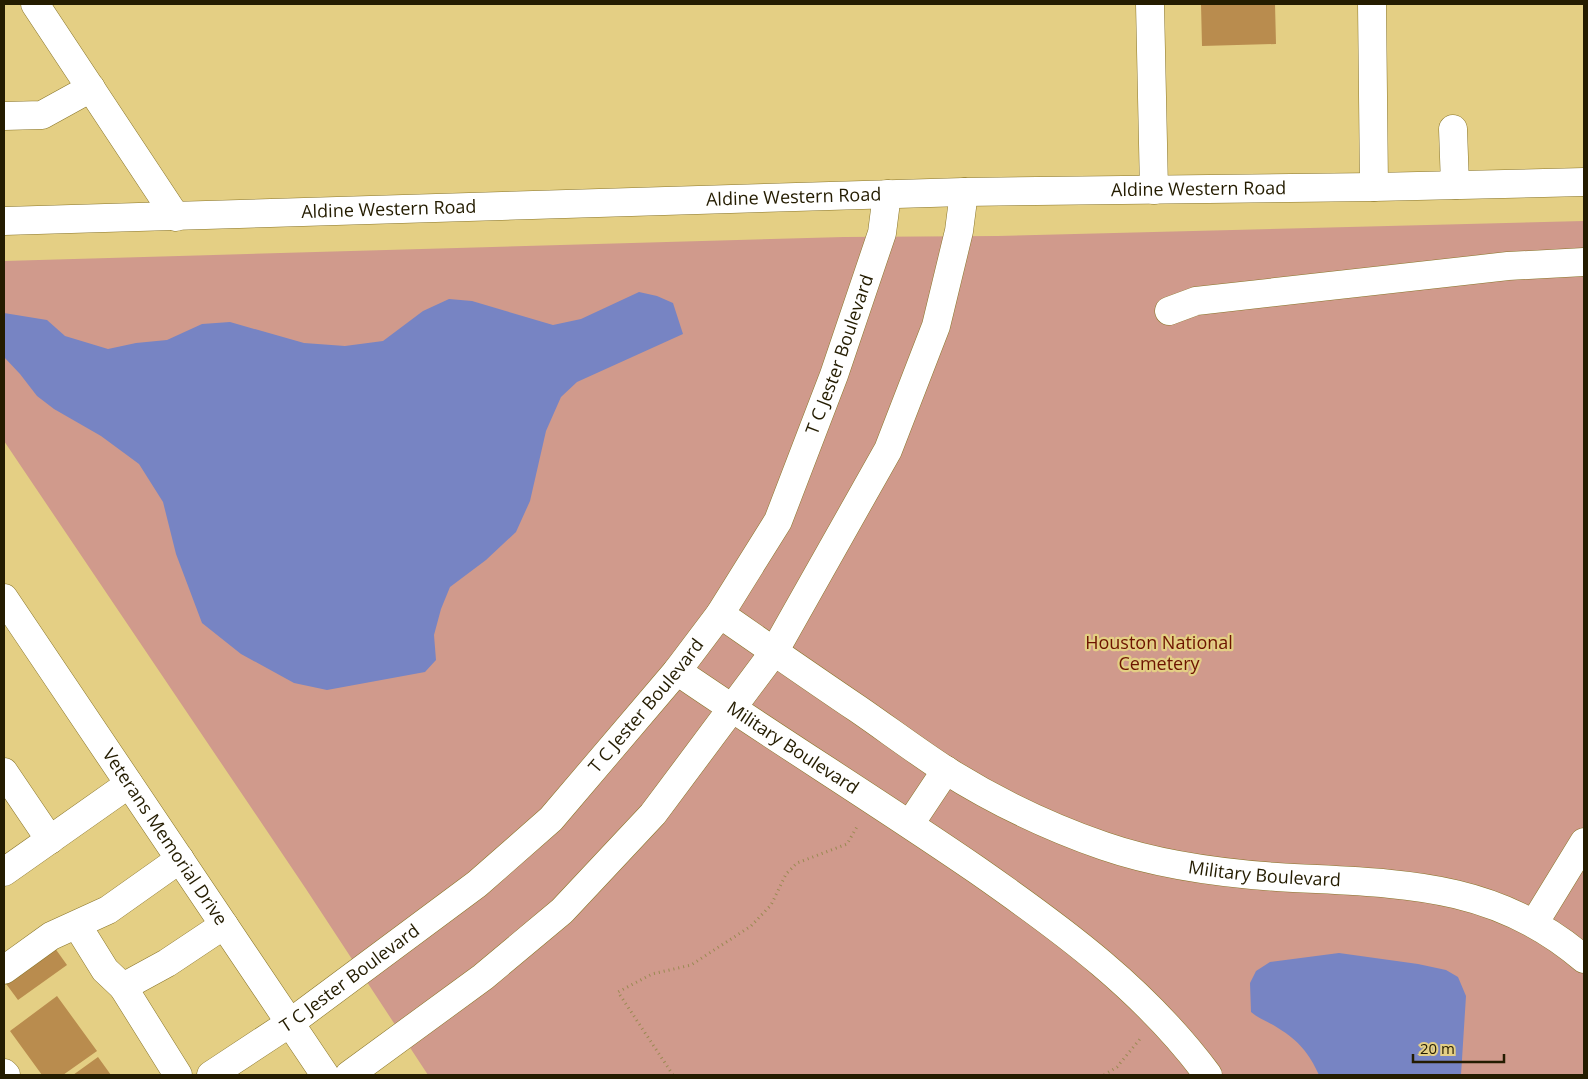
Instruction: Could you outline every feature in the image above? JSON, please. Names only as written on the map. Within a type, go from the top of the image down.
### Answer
[{"type":"street","points":[[35,4],[176,217]]},
{"type":"street","points":[[1150,4],[1154,190]]},
{"type":"street","points":[[1372,4],[1374,187]]},
{"type":"street","points":[[4,116],[42,115],[91,88]]},
{"type":"street","points":[[1453,129],[1455,185]]},
{"type":"street","name":"Aldine Western Road","points":[[4,221],[964,192],[1374,187],[1584,182]]},
{"type":"street","points":[[349,1075],[483,977],[562,911],[652,814],[733,709],[774,652],[888,450],[936,326],[959,230],[964,192]]},
{"type":"street","name":"T C Jester Boulevard","points":[[211,1075],[290,1023],[477,884],[551,819],[677,671],[720,614],[778,521],[841,356],[882,232],[887,194]]},
{"type":"street","points":[[1169,311],[1196,301],[1508,266],[1584,262]]},
{"type":"street","name":"Veterans Memorial Drive","points":[[4,598],[325,1075]]},
{"type":"street","name":"Military Boulevard","points":[[720,614],[946,770],[1000,800],[1104,846],[1171,864],[1235,874],[1414,885],[1477,900],[1535,922],[1584,959]]},
{"type":"street","name":"Military Boulevard","points":[[677,671],[874,799],[1084,947],[1158,1015],[1186,1046],[1208,1075]]},
{"type":"street","points":[[910,824],[946,770]]},
{"type":"street","points":[[4,772],[50,840]]},
{"type":"street","points":[[4,872],[129,784]]},
{"type":"street","points":[[1535,922],[1584,842]]},
{"type":"street","points":[[4,970],[51,936],[77,926],[108,910],[180,859]]},
{"type":"street","points":[[123,987],[167,963],[224,925]]},
{"type":"street","points":[[77,926],[105,970],[123,987],[178,1075]]},
{"type":"path","points":[[673,1075],[618,992],[652,974],[691,965],[751,926],[770,905],[786,874],[797,863],[847,844],[874,799]]},
{"type":"path","points":[[1104,1075],[1117,1067],[1130,1053],[1158,1015]]},
{"type":"green space","name":"Houston National Cemetery","points":[[1584,221],[1584,1075],[428,1075],[306,889],[4,441],[4,261],[844,237],[998,236]]},
{"type":"water","points":[[639,292],[657,296],[673,303],[683,334],[577,382],[561,397],[546,431],[530,501],[516,532],[486,560],[450,587],[441,609],[434,635],[436,660],[425,672],[327,690],[294,683],[241,654],[202,623],[176,554],[163,502],[139,464],[101,436],[54,409],[37,396],[4,357],[4,313],[47,320],[65,336],[108,349],[136,343],[167,340],[202,324],[230,322],[304,343],[345,346],[383,341],[423,311],[449,299],[472,301],[553,325],[581,319]]},
{"type":"water","points":[[1339,953],[1418,964],[1446,970],[1458,977],[1466,996],[1461,1075],[1319,1075],[1311,1060],[1298,1043],[1275,1026],[1251,1012],[1250,983],[1256,971],[1270,962]]},
{"type":"building","points":[[1201,4],[1275,4],[1276,44],[1202,46]]},
{"type":"building","points":[[52,944],[67,965],[18,1000],[4,981]]},
{"type":"building","points":[[57,996],[97,1051],[63,1075],[42,1075],[10,1031]]},
{"type":"building","points":[[98,1057],[111,1075],[73,1075]]}]
